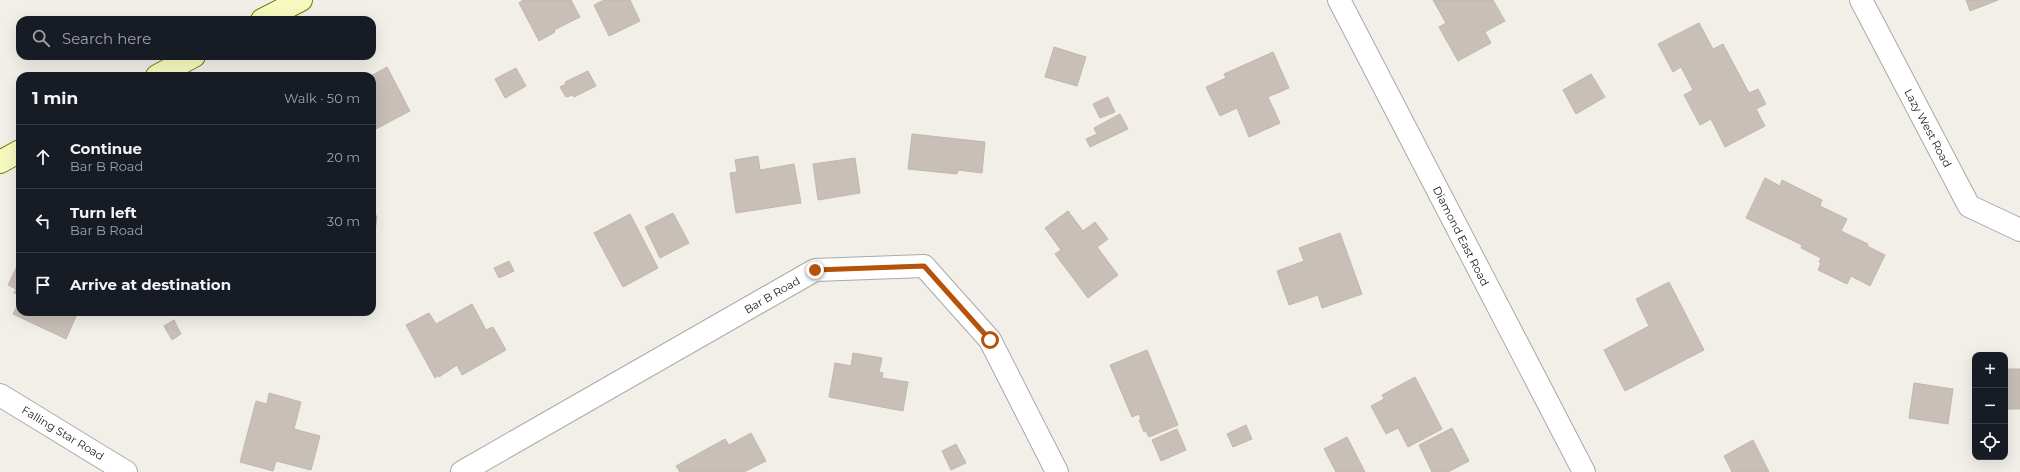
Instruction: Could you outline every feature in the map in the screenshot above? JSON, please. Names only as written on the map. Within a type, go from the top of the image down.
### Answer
[{"type":"main road","points":[[270,16],[301,0]]},
{"type":"main road","points":[[164,72],[187,60]]},
{"type":"main road","points":[[0,162],[16,153]]},
{"type":"street","name":"Diamond East Road","points":[[1339,0],[1584,472]]},
{"type":"street","name":"Lazy West Road","points":[[1861,0],[1969,206],[2020,230]]},
{"type":"street","name":"Bar B Road","points":[[462,472],[815,270],[924,266],[990,340],[1057,472]]},
{"type":"street","name":"Falling Star Road","points":[[0,395],[126,472]]},
{"type":"building","points":[[523,0],[571,0],[580,17],[554,30],[555,32],[539,41],[519,3]]},
{"type":"building","points":[[604,0],[630,0],[640,21],[609,36],[594,5]]},
{"type":"building","points":[[1433,0],[1493,0],[1505,21],[1485,32],[1491,43],[1458,61],[1439,27],[1446,23]]},
{"type":"building","points":[[1966,0],[1998,0],[1970,11]]},
{"type":"building","points":[[1699,23],[1713,49],[1723,44],[1749,93],[1758,89],[1766,104],[1756,109],[1765,126],[1725,147],[1711,119],[1700,125],[1684,95],[1693,90],[1681,67],[1673,72],[1658,44]]},
{"type":"building","points":[[1054,47],[1086,57],[1077,86],[1045,77]]},
{"type":"building","points":[[1273,52],[1289,88],[1268,97],[1280,123],[1249,137],[1237,108],[1220,116],[1206,87],[1226,78],[1224,74]]},
{"type":"building","points":[[387,67],[410,111],[376,129],[376,73]]},
{"type":"building","points":[[516,68],[526,86],[505,98],[495,79]]},
{"type":"building","points":[[588,71],[596,86],[574,97],[573,95],[566,97],[560,87],[566,84],[565,82]]},
{"type":"building","points":[[1591,74],[1605,97],[1576,114],[1563,90]]},
{"type":"building","points":[[1108,97],[1115,112],[1100,118],[1093,104]]},
{"type":"building","points":[[1120,114],[1128,129],[1090,147],[1086,139],[1097,134],[1094,128]]},
{"type":"building","points":[[912,134],[985,142],[982,173],[958,170],[957,174],[908,169]]},
{"type":"building","points":[[758,156],[760,170],[794,164],[801,203],[736,213],[730,173],[737,172],[735,160]]},
{"type":"building","points":[[855,158],[860,193],[818,200],[813,164]]},
{"type":"building","points":[[1765,178],[1780,186],[1782,180],[1822,200],[1820,206],[1847,219],[1841,231],[1868,244],[1867,246],[1885,255],[1870,286],[1851,276],[1847,284],[1818,270],[1821,263],[1819,262],[1821,258],[1801,248],[1802,245],[1746,218]]},
{"type":"building","points":[[1068,211],[1083,231],[1095,222],[1108,239],[1097,247],[1118,275],[1088,298],[1055,254],[1061,250],[1045,228]]},
{"type":"building","points":[[673,213],[689,243],[660,258],[645,227]]},
{"type":"building","points":[[630,214],[658,268],[623,287],[594,233]]},
{"type":"building","points":[[1340,233],[1362,294],[1322,308],[1318,295],[1289,305],[1277,271],[1304,261],[1299,248]]},
{"type":"building","points":[[509,261],[514,271],[499,278],[494,268]]},
{"type":"building","points":[[16,268],[16,289],[8,285]]},
{"type":"building","points":[[1669,282],[1704,350],[1625,391],[1604,350],[1649,326],[1636,299]]},
{"type":"building","points":[[472,304],[486,330],[493,327],[506,350],[462,375],[457,365],[435,378],[406,325],[429,313],[436,324]]},
{"type":"building","points":[[16,308],[16,315],[13,314]]},
{"type":"building","points":[[17,316],[76,316],[66,339]]},
{"type":"building","points":[[174,320],[181,334],[172,340],[164,326]]},
{"type":"building","points":[[1147,350],[1178,425],[1149,437],[1146,431],[1144,432],[1139,420],[1141,419],[1139,414],[1132,417],[1110,365]]},
{"type":"building","points":[[853,353],[882,358],[879,372],[883,373],[882,378],[908,382],[903,411],[829,397],[835,363],[851,366]]},
{"type":"building","points":[[2008,369],[2020,369],[2020,409],[2008,409]]},
{"type":"building","points":[[1415,377],[1442,429],[1408,447],[1398,428],[1386,434],[1371,406],[1384,399],[1382,395]]},
{"type":"building","points":[[1914,383],[1953,389],[1948,424],[1909,418]]},
{"type":"building","points":[[269,393],[301,402],[294,429],[320,436],[311,470],[276,461],[273,471],[240,462],[256,401],[267,404]]},
{"type":"building","points":[[1246,425],[1252,439],[1233,447],[1227,434]]},
{"type":"building","points":[[1452,428],[1469,461],[1448,472],[1432,472],[1419,445]]},
{"type":"building","points":[[1177,429],[1186,450],[1161,461],[1152,440]]},
{"type":"building","points":[[751,433],[766,461],[744,472],[680,472],[676,466],[725,439],[729,445]]},
{"type":"building","points":[[1347,437],[1365,472],[1336,472],[1324,449]]},
{"type":"building","points":[[1753,440],[1769,472],[1732,472],[1724,456]]},
{"type":"building","points":[[956,444],[966,463],[951,470],[942,451]]},
{"type":"route","points":[[815,270],[924,266],[990,340]]}]
